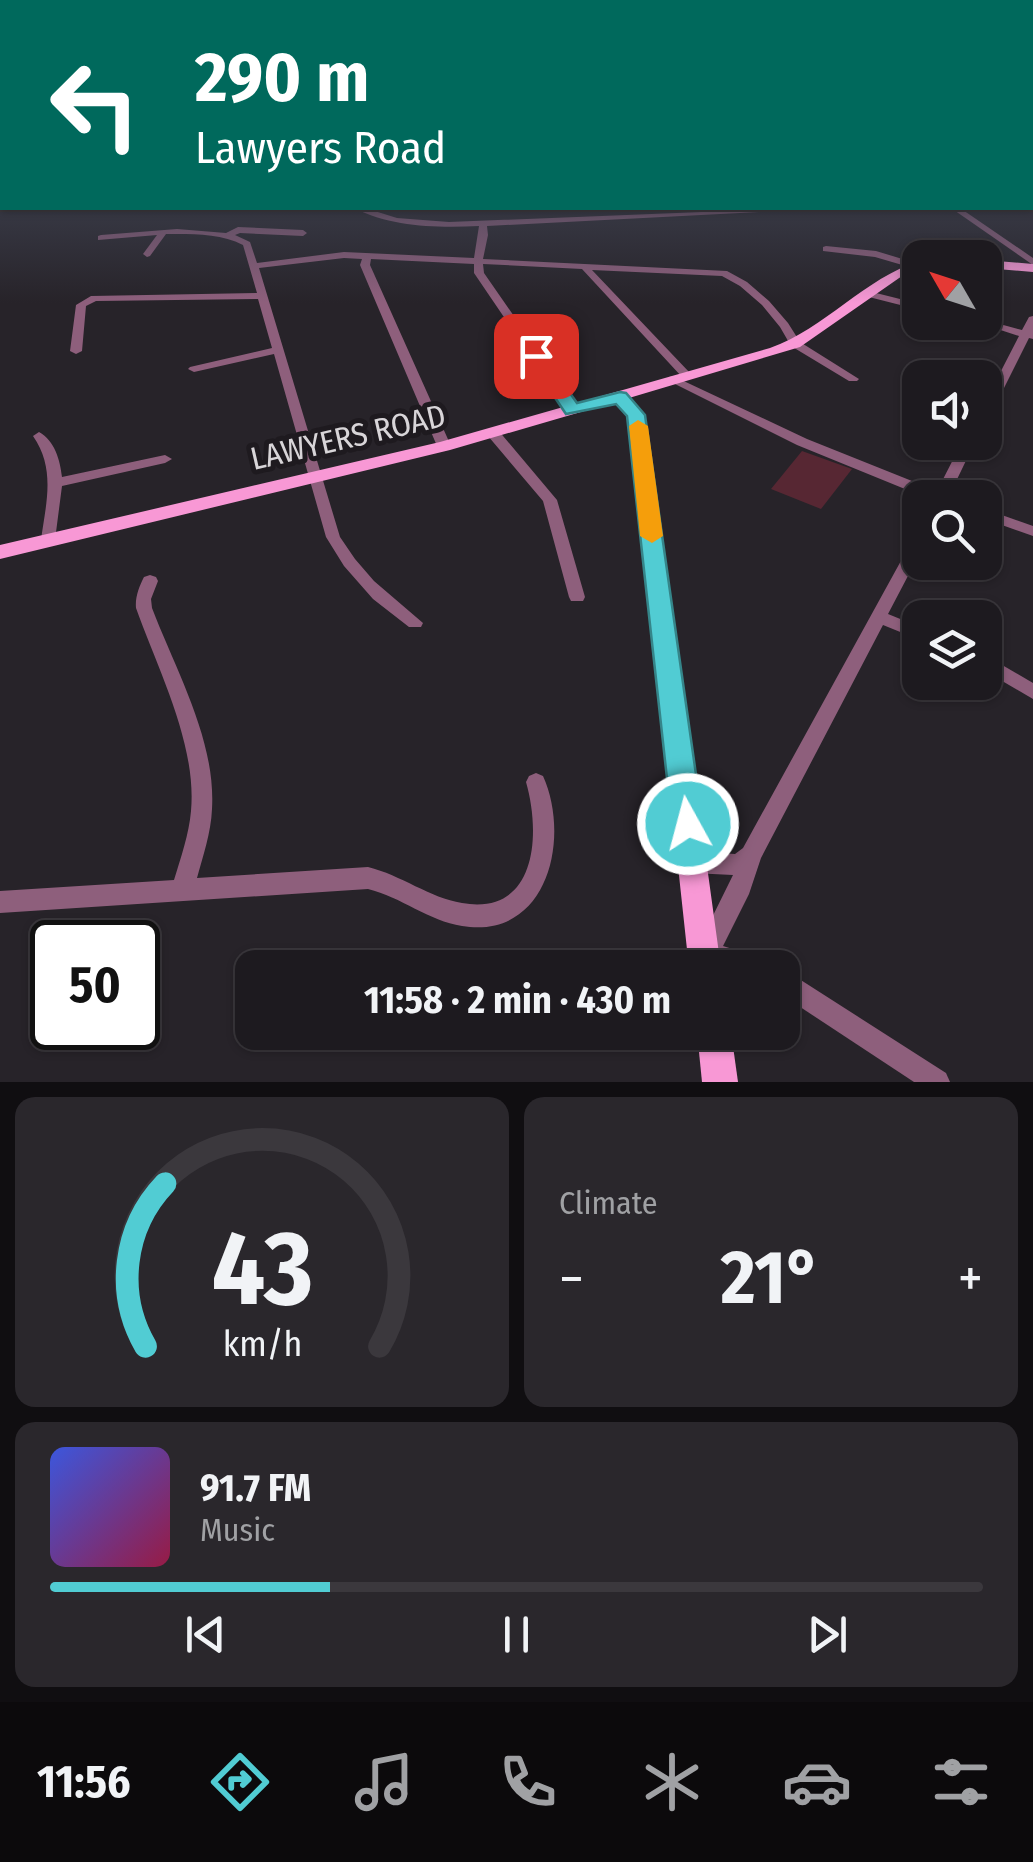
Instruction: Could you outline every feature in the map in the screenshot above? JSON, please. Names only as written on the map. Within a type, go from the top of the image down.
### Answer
[{"type":"main road","points":[[1002,264],[1033,265]]},
{"type":"main road","name":"LAWYERS ROAD","points":[[0,552],[444,446],[795,344],[902,275]]},
{"type":"main road","points":[[620,397],[638,421],[703,950]]},
{"type":"main road","points":[[716,1050],[720,1082]]},
{"type":"street","points":[[366,210],[420,224],[751,210]]},
{"type":"street","points":[[958,210],[1033,265]]},
{"type":"street","points":[[482,222],[486,238],[478,261],[479,273],[573,410]]},
{"type":"street","points":[[229,235],[238,230],[304,233]]},
{"type":"street","points":[[148,254],[162,234]]},
{"type":"street","points":[[100,238],[229,235],[247,244],[333,536],[349,564],[372,591],[415,623]]},
{"type":"street","points":[[826,250],[876,254],[902,261]]},
{"type":"street","points":[[254,266],[324,256],[367,256],[732,275],[743,281],[791,333],[795,344],[853,379]]},
{"type":"street","points":[[367,256],[365,265],[444,446]]},
{"type":"street","points":[[582,265],[679,377],[802,442],[902,482]]},
{"type":"street","points":[[868,294],[902,302]]},
{"type":"street","points":[[76,350],[83,298],[262,296]]},
{"type":"street","points":[[1002,384],[1030,335],[1033,319]]},
{"type":"street","points":[[1002,328],[1030,335]]},
{"type":"street","points":[[194,369],[277,350]]},
{"type":"street","points":[[493,433],[550,500],[578,597]]},
{"type":"street","points":[[39,436],[54,457],[48,540]]},
{"type":"street","points":[[54,483],[165,459]]},
{"type":"street","points":[[1002,520],[1033,531]]},
{"type":"street","points":[[711,950],[751,856],[902,573]]},
{"type":"street","points":[[150,581],[142,600],[144,608],[198,758],[202,785],[202,808],[182,890]]},
{"type":"street","points":[[880,616],[902,626]]},
{"type":"street","points":[[1002,673],[1033,692]]},
{"type":"street","points":[[0,902],[368,878],[395,884],[464,916],[500,913],[529,891],[540,869],[546,813],[536,782]]},
{"type":"street","points":[[692,862],[739,865],[751,856]]},
{"type":"street","points":[[800,992],[937,1082]]},
{"type":"shaded area","points":[[802,451],[852,469],[821,509],[771,489]]},
{"type":"slow traffic","points":[[638,426],[652,536]]},
{"type":"route","points":[[536,356],[573,410],[620,397],[636,415],[688,824]]}]
